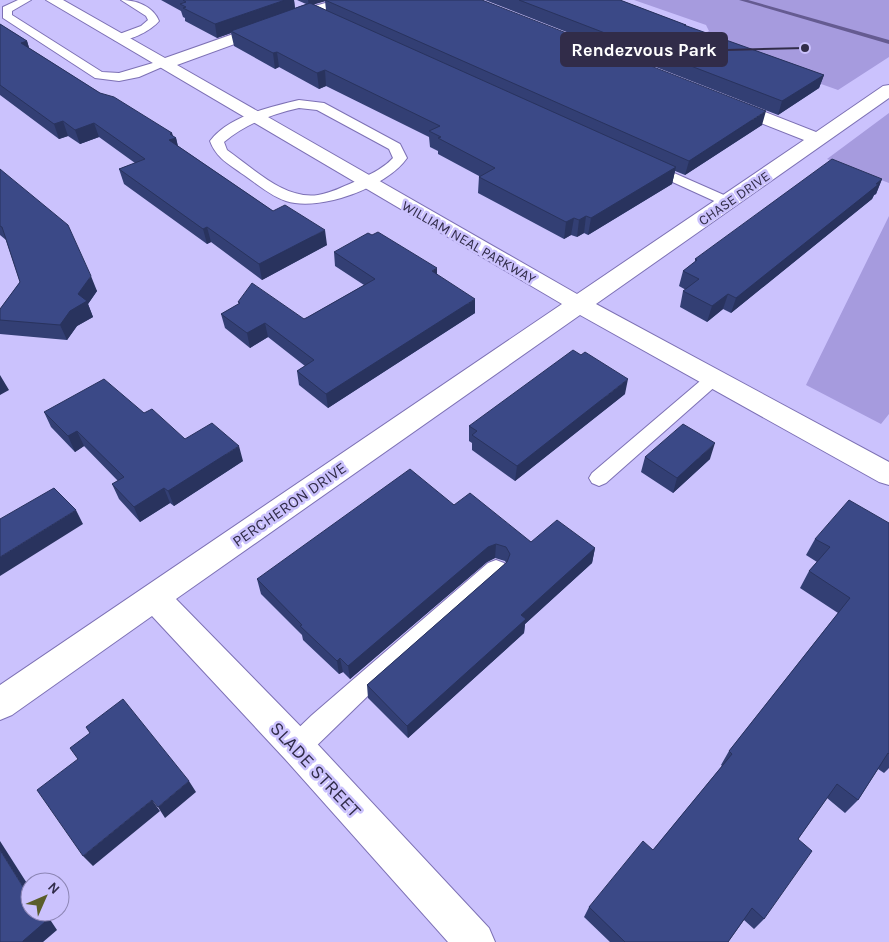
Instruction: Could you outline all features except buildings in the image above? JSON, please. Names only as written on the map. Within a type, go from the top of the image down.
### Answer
[{"type":"street","name":"WILLIAM NEAL PARKWAY","points":[[53,0],[577,304],[712,380],[889,475]]},
{"type":"street","points":[[163,64],[309,12],[352,0]]},
{"type":"street","name":"CHASE DRIVE","points":[[577,304],[889,90]]},
{"type":"street","points":[[713,98],[818,139]]},
{"type":"street","name":"PERCHERON DRIVE","points":[[0,704],[577,304]]},
{"type":"street","name":"SLADE STREET","points":[[155,598],[296,747],[475,942]]},
{"type":"lane","points":[[26,0],[7,9],[8,16],[99,75],[119,77],[135,74],[163,64]]},
{"type":"lane","points":[[118,38],[145,28],[154,21],[151,14],[126,0]]},
{"type":"lane","points":[[290,3],[330,22]]},
{"type":"lane","points":[[300,104],[320,106],[396,147],[400,158],[393,167],[365,182],[335,196],[315,200],[291,198],[221,152],[217,141],[228,131],[285,107],[300,104]]},
{"type":"lane","points":[[634,160],[728,202]]},
{"type":"lane","points":[[599,478],[712,380]]},
{"type":"lane","points":[[296,747],[332,711],[447,614],[496,569]]},
{"type":"shaded area","points":[[634,0],[889,0],[889,57],[838,90],[694,39],[709,31],[706,25]]},
{"type":"shaded area","points":[[889,113],[889,183],[827,159]]},
{"type":"shaded area","points":[[889,216],[889,414],[881,424],[806,385]]},
{"type":"waterway","points":[[742,0],[889,42]]},
{"type":"place","name":"Rendezvous Park","points":[[805,48]]}]
